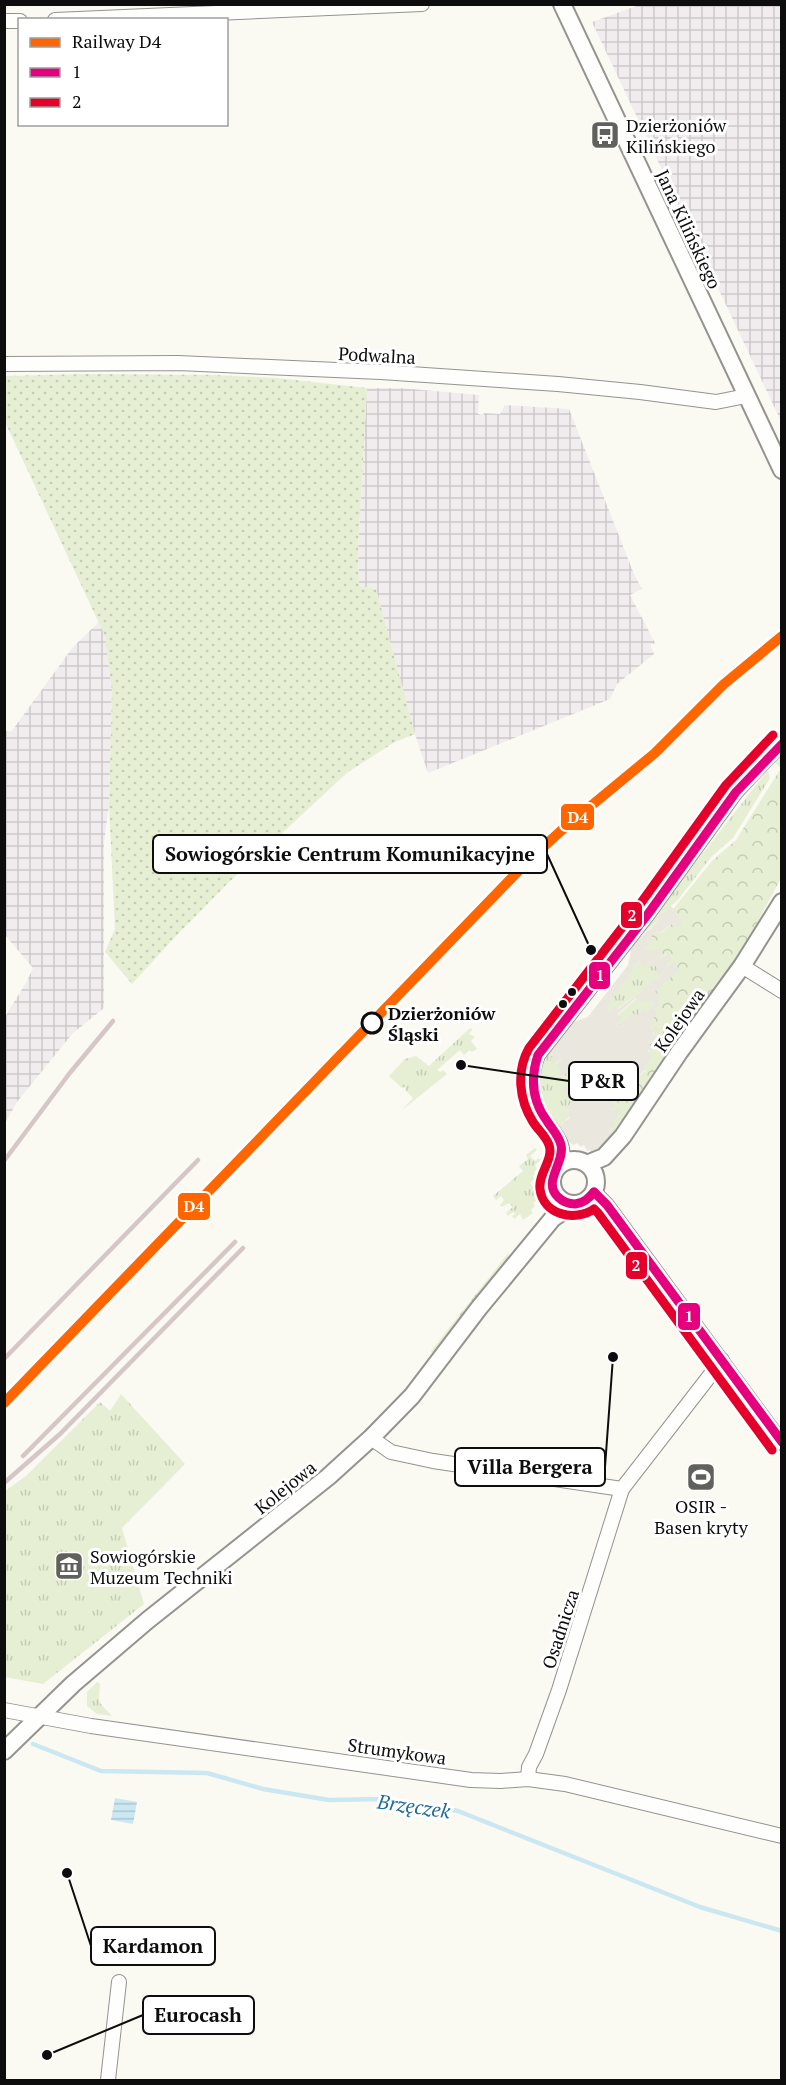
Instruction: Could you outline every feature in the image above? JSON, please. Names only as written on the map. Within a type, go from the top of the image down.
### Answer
[{"type":"street","points":[[101,18],[422,4]]},
{"type":"street","name":"Jana Kilińskiego","points":[[562,4],[782,470]]},
{"type":"street","name":"Podwalna","points":[[4,364],[178,363],[381,372],[558,384],[716,402],[746,396]]},
{"type":"street","points":[[561,1164],[573,1160],[591,1169],[596,1186],[594,1192],[585,1201],[567,1202],[556,1195],[552,1182],[553,1175],[561,1164],[563,1151],[561,1143],[540,1112],[533,1090],[531,1079],[538,1055],[648,915],[736,792],[782,742]]},
{"type":"street","name":"Kolejowa","points":[[591,1169],[623,1136],[693,1032],[742,966],[782,902]]},
{"type":"street","points":[[742,966],[782,991]]},
{"type":"street","points":[[594,1192],[607,1205],[782,1443]]},
{"type":"street","name":"Kolejowa","points":[[4,1751],[73,1684],[148,1620],[328,1477],[371,1438],[412,1396],[567,1202]]},
{"type":"street","name":"Osadnicza","points":[[528,1779],[529,1767],[536,1754],[559,1690],[622,1489],[722,1360]]},
{"type":"street","points":[[371,1438],[391,1452],[433,1461],[622,1489]]},
{"type":"street","name":"Strumykowa","points":[[4,1710],[91,1726],[471,1780],[528,1779],[565,1784],[782,1836]]},
{"type":"street","points":[[108,2080],[119,1982]]},
{"type":"shaded area","points":[[642,4],[781,5],[781,421],[592,22]]},
{"type":"shaded area","points":[[367,388],[400,388],[479,395],[478,414],[483,415],[484,413],[500,414],[505,405],[569,409],[642,589],[630,595],[655,643],[650,645],[654,654],[617,684],[610,699],[428,773],[415,734],[376,589],[359,586],[358,549]]},
{"type":"shaded area","points":[[100,621],[105,636],[112,691],[109,805],[104,843],[104,1008],[73,1033],[17,1102],[5,1123],[5,1017],[33,968],[5,935],[5,730],[11,732],[73,647]]},
{"type":"shaded area","points":[[671,906],[683,922],[675,929],[671,924],[660,933],[658,931],[651,936],[653,939],[644,948],[648,952],[653,949],[661,950],[663,953],[659,956],[661,958],[668,953],[672,958],[667,964],[669,966],[674,961],[678,971],[655,991],[659,996],[656,999],[660,1004],[654,1009],[658,1014],[652,1019],[654,1023],[650,1027],[652,1029],[655,1026],[658,1029],[652,1033],[657,1038],[649,1045],[651,1047],[648,1051],[651,1056],[644,1067],[646,1069],[613,1098],[615,1101],[612,1103],[615,1106],[611,1109],[613,1111],[619,1107],[621,1109],[616,1114],[618,1117],[613,1121],[615,1124],[609,1129],[612,1138],[592,1153],[587,1151],[584,1145],[581,1147],[577,1143],[573,1145],[566,1140],[559,1126],[570,1118],[568,1115],[570,1112],[566,1107],[575,1095],[573,1093],[570,1096],[568,1093],[566,1095],[563,1088],[574,1078],[577,1081],[584,1074],[578,1067],[568,1075],[566,1073],[560,1077],[558,1074],[561,1071],[557,1066],[562,1062],[560,1059],[554,1064],[550,1059],[553,1056],[549,1052],[573,1022],[588,1017],[628,965],[632,945],[659,921],[657,917]],"holes":[[[640,960],[643,966],[650,961],[652,967],[655,965],[659,975],[664,971],[665,973],[618,1009],[616,1007],[610,1011],[607,1006],[612,1001],[610,998],[620,990],[618,987],[629,978],[627,975],[634,969],[632,966]],[[636,998],[641,1003],[644,1000],[646,1003],[651,999],[655,1004],[646,1012],[643,1009],[636,1016],[633,1013],[617,1027],[616,1024],[622,1019],[618,1014]]]},
{"type":"green space","points":[[83,374],[277,378],[367,388],[358,549],[359,586],[376,589],[415,734],[395,742],[348,772],[228,883],[132,984],[105,952],[115,929],[109,805],[112,691],[105,636],[5,422],[5,376]]},
{"type":"green space","points":[[781,753],[781,768],[774,762]]},
{"type":"green space","points":[[781,768],[781,878],[747,942],[612,1138],[608,1129],[619,1107],[613,1112],[611,1109],[613,1098],[646,1070],[644,1067],[649,1054],[649,1045],[656,1038],[650,1027],[656,999],[655,991],[674,961],[669,966],[667,953],[661,958],[660,951],[648,953],[644,947],[653,939],[651,936],[658,931],[661,933],[671,924],[683,922],[673,909],[713,860],[736,840]]},
{"type":"green space","points":[[768,770],[770,778],[733,838],[712,856],[677,901],[657,917],[659,921],[636,939]]},
{"type":"green space","points":[[640,960],[650,961],[652,967],[655,965],[666,973],[617,1009],[610,1011],[606,1006],[612,1001],[610,998],[632,966]]},
{"type":"green space","points":[[637,998],[651,999],[655,1004],[646,1012],[636,1016],[633,1014],[617,1027],[615,1025],[621,1019],[618,1015]]},
{"type":"green space","points":[[470,1028],[472,1030],[469,1034],[475,1037],[471,1041],[477,1049],[472,1052],[470,1050],[464,1055],[460,1050],[437,1070],[440,1072],[443,1070],[447,1074],[402,1110],[413,1098],[405,1090],[406,1088],[402,1088],[389,1076],[405,1059],[416,1056],[429,1066]]},
{"type":"green space","points":[[549,1052],[555,1064],[560,1059],[562,1062],[561,1077],[566,1073],[568,1075],[578,1067],[584,1074],[576,1081],[574,1079],[568,1093],[575,1095],[570,1117],[559,1126],[541,1090],[541,1072]]},
{"type":"green space","points":[[535,1148],[537,1150],[530,1156],[535,1161],[539,1158],[541,1160],[535,1165],[537,1169],[533,1176],[535,1179],[530,1183],[537,1191],[534,1194],[539,1198],[533,1203],[535,1206],[531,1210],[533,1213],[523,1220],[520,1214],[514,1219],[513,1212],[508,1216],[506,1213],[513,1207],[509,1203],[502,1207],[500,1205],[504,1200],[501,1196],[496,1200],[493,1196],[523,1171],[519,1166],[528,1159],[526,1155]]},
{"type":"green space","points":[[509,1252],[506,1262],[432,1354],[431,1351]]},
{"type":"green space","name":"Sowiogórskie Muzeum Techniki","points":[[121,1394],[185,1464],[122,1528],[144,1604],[43,1684],[5,1677],[5,1491],[26,1476],[100,1402],[110,1411]]},
{"type":"green space","points":[[97,1682],[100,1684],[100,1703],[112,1716],[97,1714],[87,1706],[87,1692]]},
{"type":"water","points":[[115,1798],[137,1802],[133,1824],[111,1820]]},
{"type":"waterway","name":"Brzęczek","points":[[33,1744],[101,1771],[207,1773],[263,1789],[329,1800],[387,1799],[458,1811],[700,1907],[782,1931]]},
{"type":"railway","points":[[4,1161],[69,1074],[113,1021]]},
{"type":"railway","points":[[4,1359],[198,1160]]},
{"type":"railway","points":[[23,1456],[235,1242]]},
{"type":"railway","points":[[4,1483],[60,1434],[243,1248]]},
{"type":"rail line","name":"D4","points":[[4,1403],[528,861],[655,753],[724,684],[782,636]]},
{"type":"transit line","name":"2","points":[[772,1450],[598,1213],[594,1209],[578,1215],[561,1214],[547,1205],[542,1198],[540,1183],[550,1150],[546,1139],[528,1113],[522,1095],[521,1076],[529,1048],[638,907],[726,785],[773,735]]},
{"type":"transit line","name":"1","points":[[594,1192],[586,1200],[575,1204],[564,1201],[554,1191],[552,1185],[560,1159],[561,1145],[535,1098],[533,1081],[538,1055],[648,914],[736,792],[782,744]]},
{"type":"transit line","name":"1","points":[[594,1192],[607,1205],[782,1442]]},
{"type":"place","name":"Dzierżoniów Kilińskiego","points":[[605,135]]},
{"type":"place","name":"Sowiogórskie Centrum Komunikacyjne","points":[[591,950]]},
{"type":"place","name":"Dzierżoniów Śląski","points":[[372,1023]]},
{"type":"place","name":"P&R","points":[[461,1065]]},
{"type":"place","name":"Villa Bergera","points":[[613,1357]]},
{"type":"place","name":"OSIR - Basen kryty","points":[[701,1477]]},
{"type":"place","name":"Sowiogórskie Muzeum Techniki","points":[[69,1566]]},
{"type":"place","name":"Kardamon","points":[[67,1873]]},
{"type":"place","name":"Eurocash","points":[[47,2055]]}]
